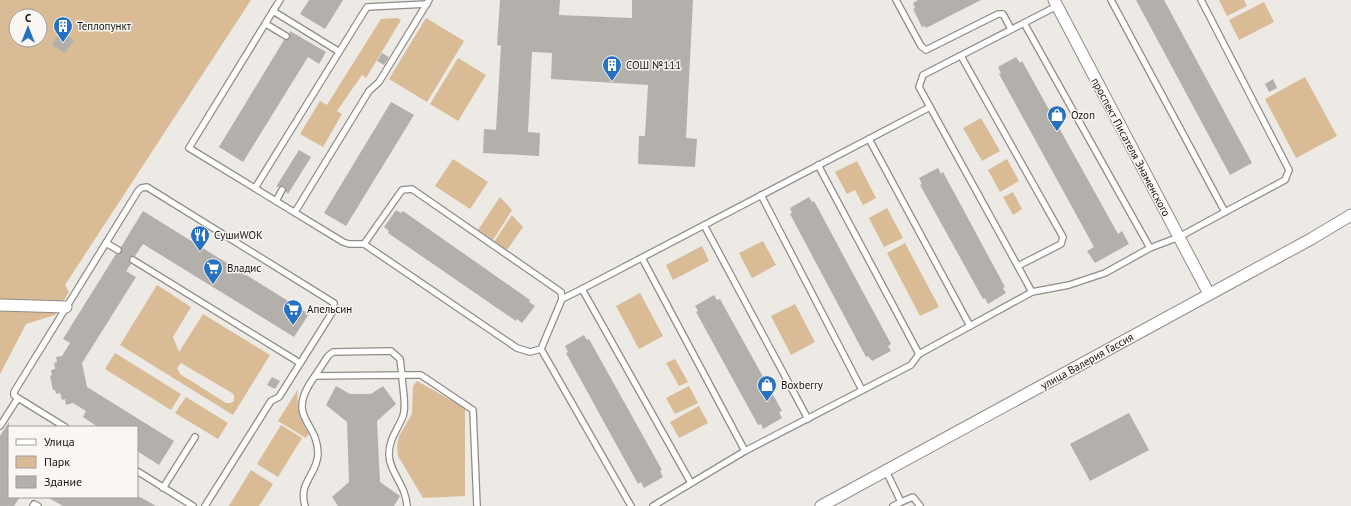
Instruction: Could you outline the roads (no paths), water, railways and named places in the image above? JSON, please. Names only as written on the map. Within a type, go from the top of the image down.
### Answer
[{"type":"street","name":"проспект Писателя Знаменского","points":[[1055,3],[1209,294]]},
{"type":"street","name":"улица Валерия Гассия","points":[[821,506],[886,472],[1311,239],[1351,215]]},
{"type":"street","points":[[0,305],[66,307]]},
{"type":"lane","points":[[280,0],[190,148],[343,242],[348,244],[364,244],[517,348],[530,352],[541,349]]},
{"type":"lane","points":[[896,0],[921,46],[926,50],[998,14],[1003,14],[1012,29]]},
{"type":"lane","points":[[1111,0],[1225,212]]},
{"type":"lane","points":[[653,506],[745,452],[911,365],[919,354],[1032,292],[1069,285],[1105,273],[1150,248],[1179,237],[1285,180],[1289,170],[1201,0]]},
{"type":"lane","points":[[255,188],[338,51],[367,7],[428,2]]},
{"type":"lane","points":[[295,212],[369,92],[379,82],[428,2]]},
{"type":"lane","points":[[1032,292],[919,86],[923,75],[1024,23],[1055,3]]},
{"type":"lane","points":[[273,11],[338,51]]},
{"type":"lane","points":[[1024,23],[1150,248]]},
{"type":"lane","points":[[266,24],[286,36]]},
{"type":"lane","points":[[961,56],[1063,237],[1061,244],[1018,266]]},
{"type":"lane","points":[[562,299],[930,107]]},
{"type":"lane","points":[[869,139],[970,326]]},
{"type":"lane","points":[[818,165],[919,354]]},
{"type":"lane","points":[[63,426],[14,395],[15,388],[138,191],[141,188],[147,187],[334,303],[333,311],[279,397],[271,401],[205,506]]},
{"type":"lane","points":[[364,244],[402,190],[412,189],[561,292],[562,299],[541,349]]},
{"type":"lane","points":[[276,201],[282,190]]},
{"type":"lane","points":[[761,195],[862,390]]},
{"type":"lane","points":[[704,225],[808,419]]},
{"type":"lane","points":[[106,243],[118,250]]},
{"type":"lane","points":[[642,258],[745,452]]},
{"type":"lane","points":[[133,260],[300,363]]},
{"type":"lane","points":[[582,289],[691,483]]},
{"type":"lane","points":[[541,349],[631,506]]},
{"type":"lane","points":[[305,506],[302,498],[304,487],[315,468],[318,454],[316,441],[305,421],[302,408],[303,395],[328,356],[333,352],[391,351],[400,360],[403,415],[390,443],[389,455],[391,464],[406,495],[407,506]]},
{"type":"lane","points":[[315,376],[421,375],[473,410],[477,506]]},
{"type":"lane","points":[[0,426],[18,398]]},
{"type":"lane","points":[[163,488],[195,437]]},
{"type":"lane","points":[[886,472],[901,502]]},
{"type":"lane","points":[[138,473],[192,506]]},
{"type":"lane","points":[[893,506],[913,497],[920,506]]},
{"type":"lane","points":[[33,506],[34,504],[38,506]]},
{"type":"place","name":"Теплопункт","points":[[63,43]]},
{"type":"place","name":"СОШ №111","points":[[612,82]]},
{"type":"place","name":"Ozon","points":[[1057,132]]},
{"type":"place","name":"CушиWOK","points":[[200,252]]},
{"type":"place","name":"Владис","points":[[213,285]]},
{"type":"place","name":"Апельсин","points":[[293,326]]},
{"type":"place","name":"Boxberry","points":[[767,402]]}]
